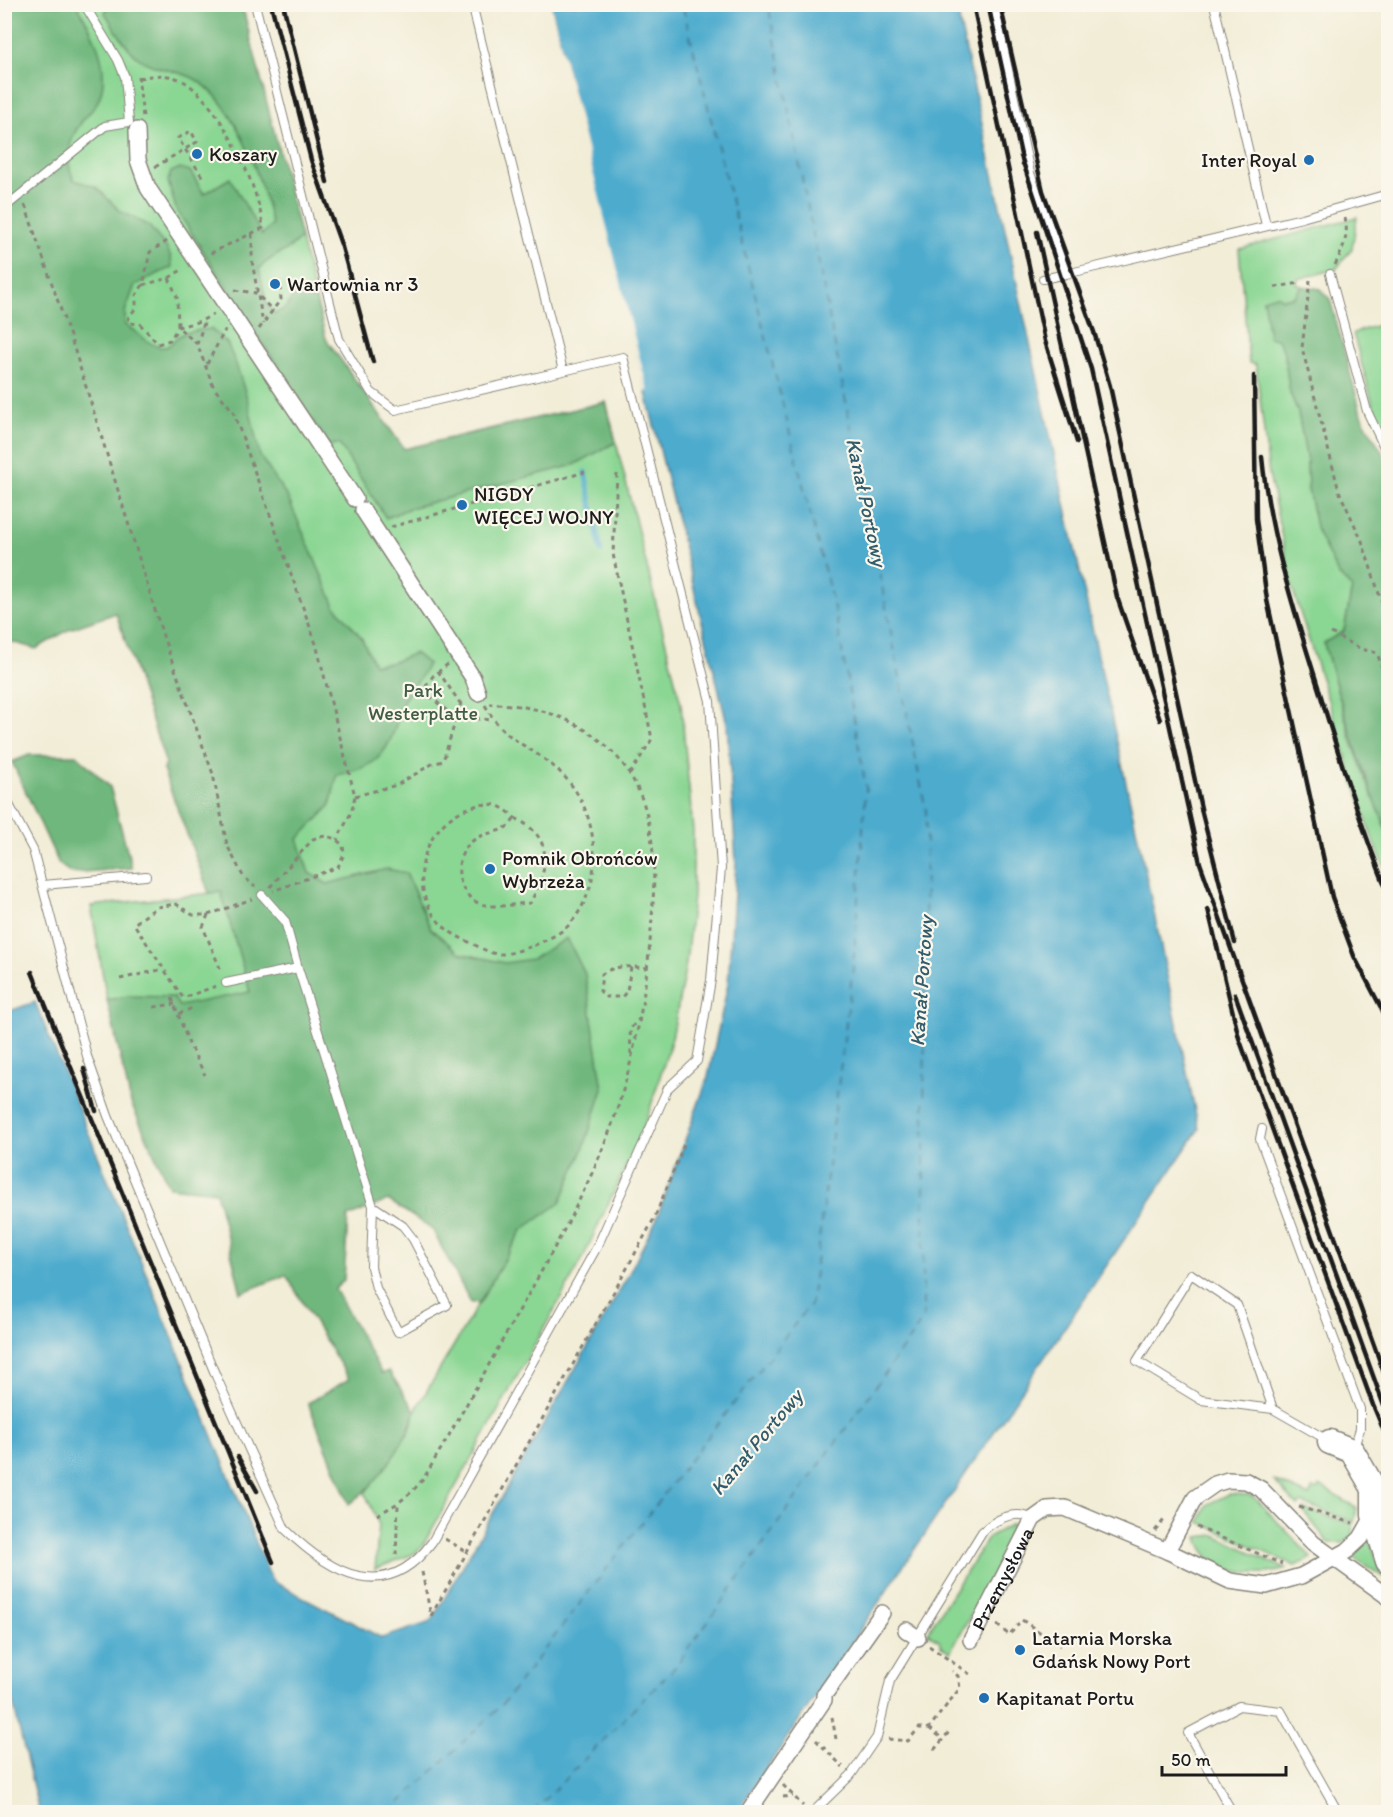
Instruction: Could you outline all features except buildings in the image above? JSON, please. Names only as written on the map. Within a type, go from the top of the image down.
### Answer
[{"type":"main road","points":[[1330,1442],[1352,1451],[1389,1561]]},
{"type":"street","points":[[137,130],[138,153],[142,174],[148,188],[459,656],[473,678],[474,699]]},
{"type":"street","points":[[1167,1551],[1196,1498],[1215,1484],[1228,1480],[1246,1481],[1261,1489],[1313,1543],[1389,1597]]},
{"type":"street","name":"Przemysłowa","points":[[971,1640],[1033,1519],[1047,1509],[1065,1508],[1167,1551],[1230,1581],[1266,1586],[1301,1576],[1334,1559],[1361,1538],[1372,1508]]},
{"type":"street","points":[[748,1812],[824,1700],[825,1693],[882,1613]]},
{"type":"lane","points":[[4,208],[105,126],[129,122],[125,77],[118,60],[84,4]]},
{"type":"lane","points":[[4,795],[33,850],[87,1056],[108,1116],[230,1407],[285,1529],[300,1544],[335,1567],[359,1575],[387,1578],[419,1560],[436,1534],[598,1245],[668,1089],[697,1060],[711,980],[722,868],[710,702],[623,357],[395,410],[371,392],[339,339],[255,4]]},
{"type":"lane","points":[[472,4],[563,371]]},
{"type":"lane","points":[[994,4],[1030,172],[1066,274]]},
{"type":"lane","points":[[1214,4],[1266,225]]},
{"type":"lane","points":[[1043,279],[1266,225],[1302,219],[1389,194]]},
{"type":"lane","points":[[1330,274],[1367,411],[1389,455]]},
{"type":"lane","points":[[43,885],[146,876]]},
{"type":"lane","points":[[262,895],[285,921],[373,1206],[371,1267],[376,1288],[398,1332],[447,1305],[413,1239],[403,1226],[373,1206]]},
{"type":"lane","points":[[226,983],[298,968]]},
{"type":"lane","points":[[1262,1129],[1260,1140],[1360,1409],[1360,1429],[1352,1451]]},
{"type":"lane","points":[[1273,1409],[1237,1305],[1191,1274],[1137,1361],[1201,1400],[1273,1409],[1330,1442]]},
{"type":"lane","points":[[811,1812],[850,1775],[877,1737],[890,1681],[912,1634],[982,1532],[1000,1518],[1016,1515],[1033,1519]]},
{"type":"lane","points":[[1232,1812],[1188,1733],[1239,1706],[1281,1711],[1338,1812]]},
{"type":"path","points":[[139,78],[160,74],[172,76],[200,94],[248,171],[262,210],[263,228],[196,260]]},
{"type":"path","points":[[154,168],[179,152],[188,147],[197,142],[191,132],[178,138],[184,148],[190,158],[202,178]]},
{"type":"path","points":[[22,194],[74,348],[164,639],[213,774],[227,845],[243,876],[262,895]]},
{"type":"path","points":[[1330,274],[1345,245],[1346,222]]},
{"type":"path","points":[[252,233],[256,292],[263,324]]},
{"type":"path","points":[[170,278],[177,297],[178,327],[170,340],[158,344],[140,324],[129,323],[128,318],[136,308],[136,295],[142,285],[150,252],[179,234]]},
{"type":"path","points":[[142,285],[170,278],[180,271]]},
{"type":"path","points":[[1310,280],[1302,348],[1340,491],[1362,541],[1382,603],[1389,640]]},
{"type":"path","points":[[209,281],[240,292],[256,292],[273,310]]},
{"type":"path","points":[[1275,287],[1301,283]]},
{"type":"path","points":[[249,341],[281,299],[280,288]]},
{"type":"path","points":[[206,366],[232,315]]},
{"type":"path","points":[[178,327],[207,318],[197,344]]},
{"type":"path","points":[[178,327],[197,344],[214,388],[233,411],[316,644],[355,796],[351,813],[337,840]]},
{"type":"path","points":[[378,532],[585,472]]},
{"type":"path","points":[[617,474],[613,554],[652,739],[630,774]]},
{"type":"path","points":[[1382,603],[1389,601]]},
{"type":"path","points":[[1331,633],[1361,649],[1377,653],[1389,684]]},
{"type":"path","points":[[459,656],[438,671],[423,690],[454,717],[494,720]]},
{"type":"path","points":[[438,671],[460,703]]},
{"type":"path","points":[[460,703],[474,699]]},
{"type":"path","points":[[377,1515],[398,1505],[418,1485],[455,1424],[565,1227],[609,1132],[632,1059],[647,968],[654,887],[651,836],[644,804],[630,774],[588,730],[565,717],[538,708],[474,699],[460,703]]},
{"type":"path","points":[[355,796],[397,785],[432,764],[443,761],[454,717],[460,703]]},
{"type":"path","points":[[488,709],[494,720],[516,743],[547,761],[567,778],[584,804],[593,831],[595,864],[589,891],[580,911],[566,928],[544,942],[520,951],[499,954],[458,937],[439,922],[425,895],[422,870],[425,849],[432,835],[443,823],[476,805],[492,803],[502,806],[534,832],[542,846],[543,878],[530,903],[485,906],[465,891],[458,874],[459,862],[473,841],[504,830],[514,818]]},
{"type":"path","points":[[208,915],[203,927],[226,983],[183,998],[134,924],[157,907],[176,904],[193,915],[208,915],[338,867],[344,854],[343,844],[323,835],[313,838],[262,895]]},
{"type":"path","points":[[631,967],[627,991],[622,997],[606,997],[600,991],[602,974],[609,969],[631,967],[647,968]]},
{"type":"path","points":[[120,979],[164,969]]},
{"type":"path","points":[[172,998],[189,1044],[205,1075]]},
{"type":"path","points":[[154,1007],[175,1004]]},
{"type":"path","points":[[179,1014],[190,1010],[190,1004]]},
{"type":"path","points":[[632,1059],[630,1029],[639,1018]]},
{"type":"path","points":[[419,1560],[431,1616],[655,1217],[685,1142]]},
{"type":"path","points":[[396,1555],[398,1505]]},
{"type":"path","points":[[1297,1508],[1372,1508]]},
{"type":"path","points":[[1198,1528],[1215,1533],[1286,1566]]},
{"type":"path","points":[[436,1534],[467,1552]]},
{"type":"path","points":[[997,1625],[1009,1635],[1021,1622],[1060,1646]]},
{"type":"path","points":[[933,1649],[971,1675]]},
{"type":"path","points":[[929,1728],[960,1688],[958,1676],[952,1671]]},
{"type":"path","points":[[877,1737],[908,1741],[919,1728],[929,1728],[943,1739]]},
{"type":"path","points":[[805,1729],[850,1775]]},
{"type":"path","points":[[934,1750],[949,1732]]},
{"type":"path","points":[[773,1776],[811,1812]]},
{"type":"path","points":[[783,1797],[793,1796]]},
{"type":"green space","name":"Park Westerplatte","points":[[4,5],[242,5],[326,339],[404,449],[606,402],[681,704],[693,831],[693,896],[686,964],[672,1038],[644,1128],[581,1262],[422,1547],[413,1554],[375,1569],[379,1525],[365,1493],[410,1431],[415,1411],[522,1230],[178,1006],[129,996],[107,1000],[91,906],[221,892]]},
{"type":"green space","points":[[4,5],[77,5],[95,39],[102,64],[102,89],[97,104],[78,127],[71,141],[69,164],[71,172],[74,180],[96,187],[120,211],[149,226],[171,257],[172,267],[135,285],[125,312],[125,325],[151,344],[160,347],[169,345],[183,334],[211,329],[227,343],[247,398],[260,456],[288,498],[335,606],[361,637],[374,664],[390,663],[415,653],[428,664],[403,701],[387,747],[368,765],[337,775],[330,806],[298,839],[309,873],[327,884],[387,869],[406,873],[431,929],[460,953],[505,963],[532,959],[567,938],[585,974],[603,1089],[583,1150],[560,1203],[522,1230],[480,1302],[471,1303],[432,1229],[388,1200],[348,1217],[344,1280],[335,1289],[382,1374],[389,1371],[415,1411],[398,1450],[389,1463],[370,1486],[349,1504],[308,1403],[349,1379],[286,1275],[241,1293],[216,1192],[169,1187],[131,1103],[107,1000],[129,996],[173,997],[179,1006],[250,992],[221,892],[209,893],[163,770],[166,764],[116,613],[70,629],[36,649],[5,640]]},
{"type":"green space","points":[[107,5],[242,5],[301,237],[291,247],[259,269],[267,305],[275,314],[287,307],[293,296],[316,300],[326,339],[404,449],[606,402],[616,442],[574,465],[410,508],[386,518],[339,444],[328,445],[176,209],[168,181],[171,172],[180,168],[190,171],[204,194],[230,178],[262,235],[272,224],[254,164],[234,122],[222,104],[208,89],[193,78],[149,64],[132,53],[105,13]]},
{"type":"green space","points":[[1357,217],[1352,249],[1336,269],[1298,279],[1296,283],[1302,286],[1294,297],[1282,299],[1276,295],[1263,300],[1284,352],[1290,393],[1298,412],[1307,461],[1308,490],[1338,574],[1352,588],[1344,631],[1324,643],[1351,739],[1388,832],[1388,875],[1371,835],[1292,587],[1269,474],[1256,365],[1249,363],[1239,249]]},
{"type":"green space","points":[[1302,286],[1321,289],[1330,299],[1362,417],[1388,462],[1388,832],[1345,715],[1324,643],[1344,631],[1352,588],[1338,574],[1317,531],[1308,490],[1307,461],[1298,412],[1290,393],[1284,352],[1278,340],[1269,337],[1263,299],[1276,295],[1283,299],[1294,297]]},
{"type":"green space","points":[[1388,322],[1388,443],[1375,412],[1353,333]]},
{"type":"green space","points":[[29,755],[77,755],[110,787],[132,868],[71,873],[59,864],[12,762]]},
{"type":"green space","points":[[1273,1480],[1309,1496],[1313,1488],[1318,1490],[1320,1486],[1357,1508],[1354,1522],[1302,1503],[1298,1506]]},
{"type":"green space","points":[[1229,1494],[1250,1495],[1256,1499],[1312,1558],[1295,1566],[1199,1522],[1208,1504]]},
{"type":"green space","points":[[1304,1509],[1353,1524],[1353,1536],[1343,1543],[1329,1543]]},
{"type":"green space","points":[[1012,1524],[1017,1528],[1014,1538],[950,1652],[940,1645],[940,1641],[927,1633],[988,1537]]},
{"type":"green space","points":[[1215,1535],[1286,1569],[1247,1573],[1222,1566],[1211,1559],[1203,1549],[1198,1537]]},
{"type":"green space","points":[[1370,1539],[1383,1577],[1350,1555]]},
{"type":"water","name":"Kanał Portowy","points":[[551,5],[956,5],[1144,865],[1199,1129],[737,1812],[39,1812],[4,1665],[4,1013],[35,1002],[272,1581],[382,1638],[431,1622],[626,1279],[656,1220],[708,1077],[728,984],[736,862],[727,724]]},
{"type":"pier","points":[[548,4],[551,5],[648,391],[645,392]]},
{"type":"waterway","points":[[585,472],[601,551]]},
{"type":"ferry route","points":[[390,1812],[501,1706],[811,1303],[853,967],[866,788],[836,616],[682,4]]},
{"type":"ferry route","points":[[533,1812],[676,1666],[923,1320],[926,811],[768,4]]},
{"type":"railway","points":[[271,4],[311,160],[342,247],[373,362]]},
{"type":"railway","points":[[283,4],[327,182]]},
{"type":"railway","points":[[973,4],[1045,341],[1077,442]]},
{"type":"railway","points":[[988,4],[1023,164]]},
{"type":"railway","points":[[1000,4],[1043,191],[1094,332],[1110,386],[1202,813],[1235,943]]},
{"type":"railway","points":[[1021,156],[1091,369],[1200,863],[1388,1384]]},
{"type":"railway","points":[[1037,232],[1117,597],[1160,720]]},
{"type":"railway","points":[[1254,376],[1256,519],[1267,600],[1332,897],[1354,956],[1388,1021]]},
{"type":"railway","points":[[1262,457],[1277,546],[1293,604],[1351,793],[1388,893]]},
{"type":"railway","points":[[1208,909],[1239,1038],[1388,1441]]},
{"type":"railway","points":[[32,972],[273,1562]]},
{"type":"railway","points":[[1235,994],[1388,1417]]},
{"type":"railway","points":[[84,1069],[96,1111]]},
{"type":"railway","points":[[238,1457],[257,1491]]},
{"type":"place","name":"Koszary","points":[[197,154]]},
{"type":"place","name":"Inter Royal","points":[[1309,160]]},
{"type":"place","name":"Wartownia nr 3","points":[[275,284]]},
{"type":"place","name":"NIGDY WIĘCEJ WOJNY","points":[[462,505]]},
{"type":"place","name":"Pomnik Obrońców Wybrzeża","points":[[490,869]]},
{"type":"place","name":"Latarnia Morska Gdańsk Nowy Port","points":[[1020,1650]]},
{"type":"place","name":"Kapitanat Portu","points":[[984,1698]]}]
